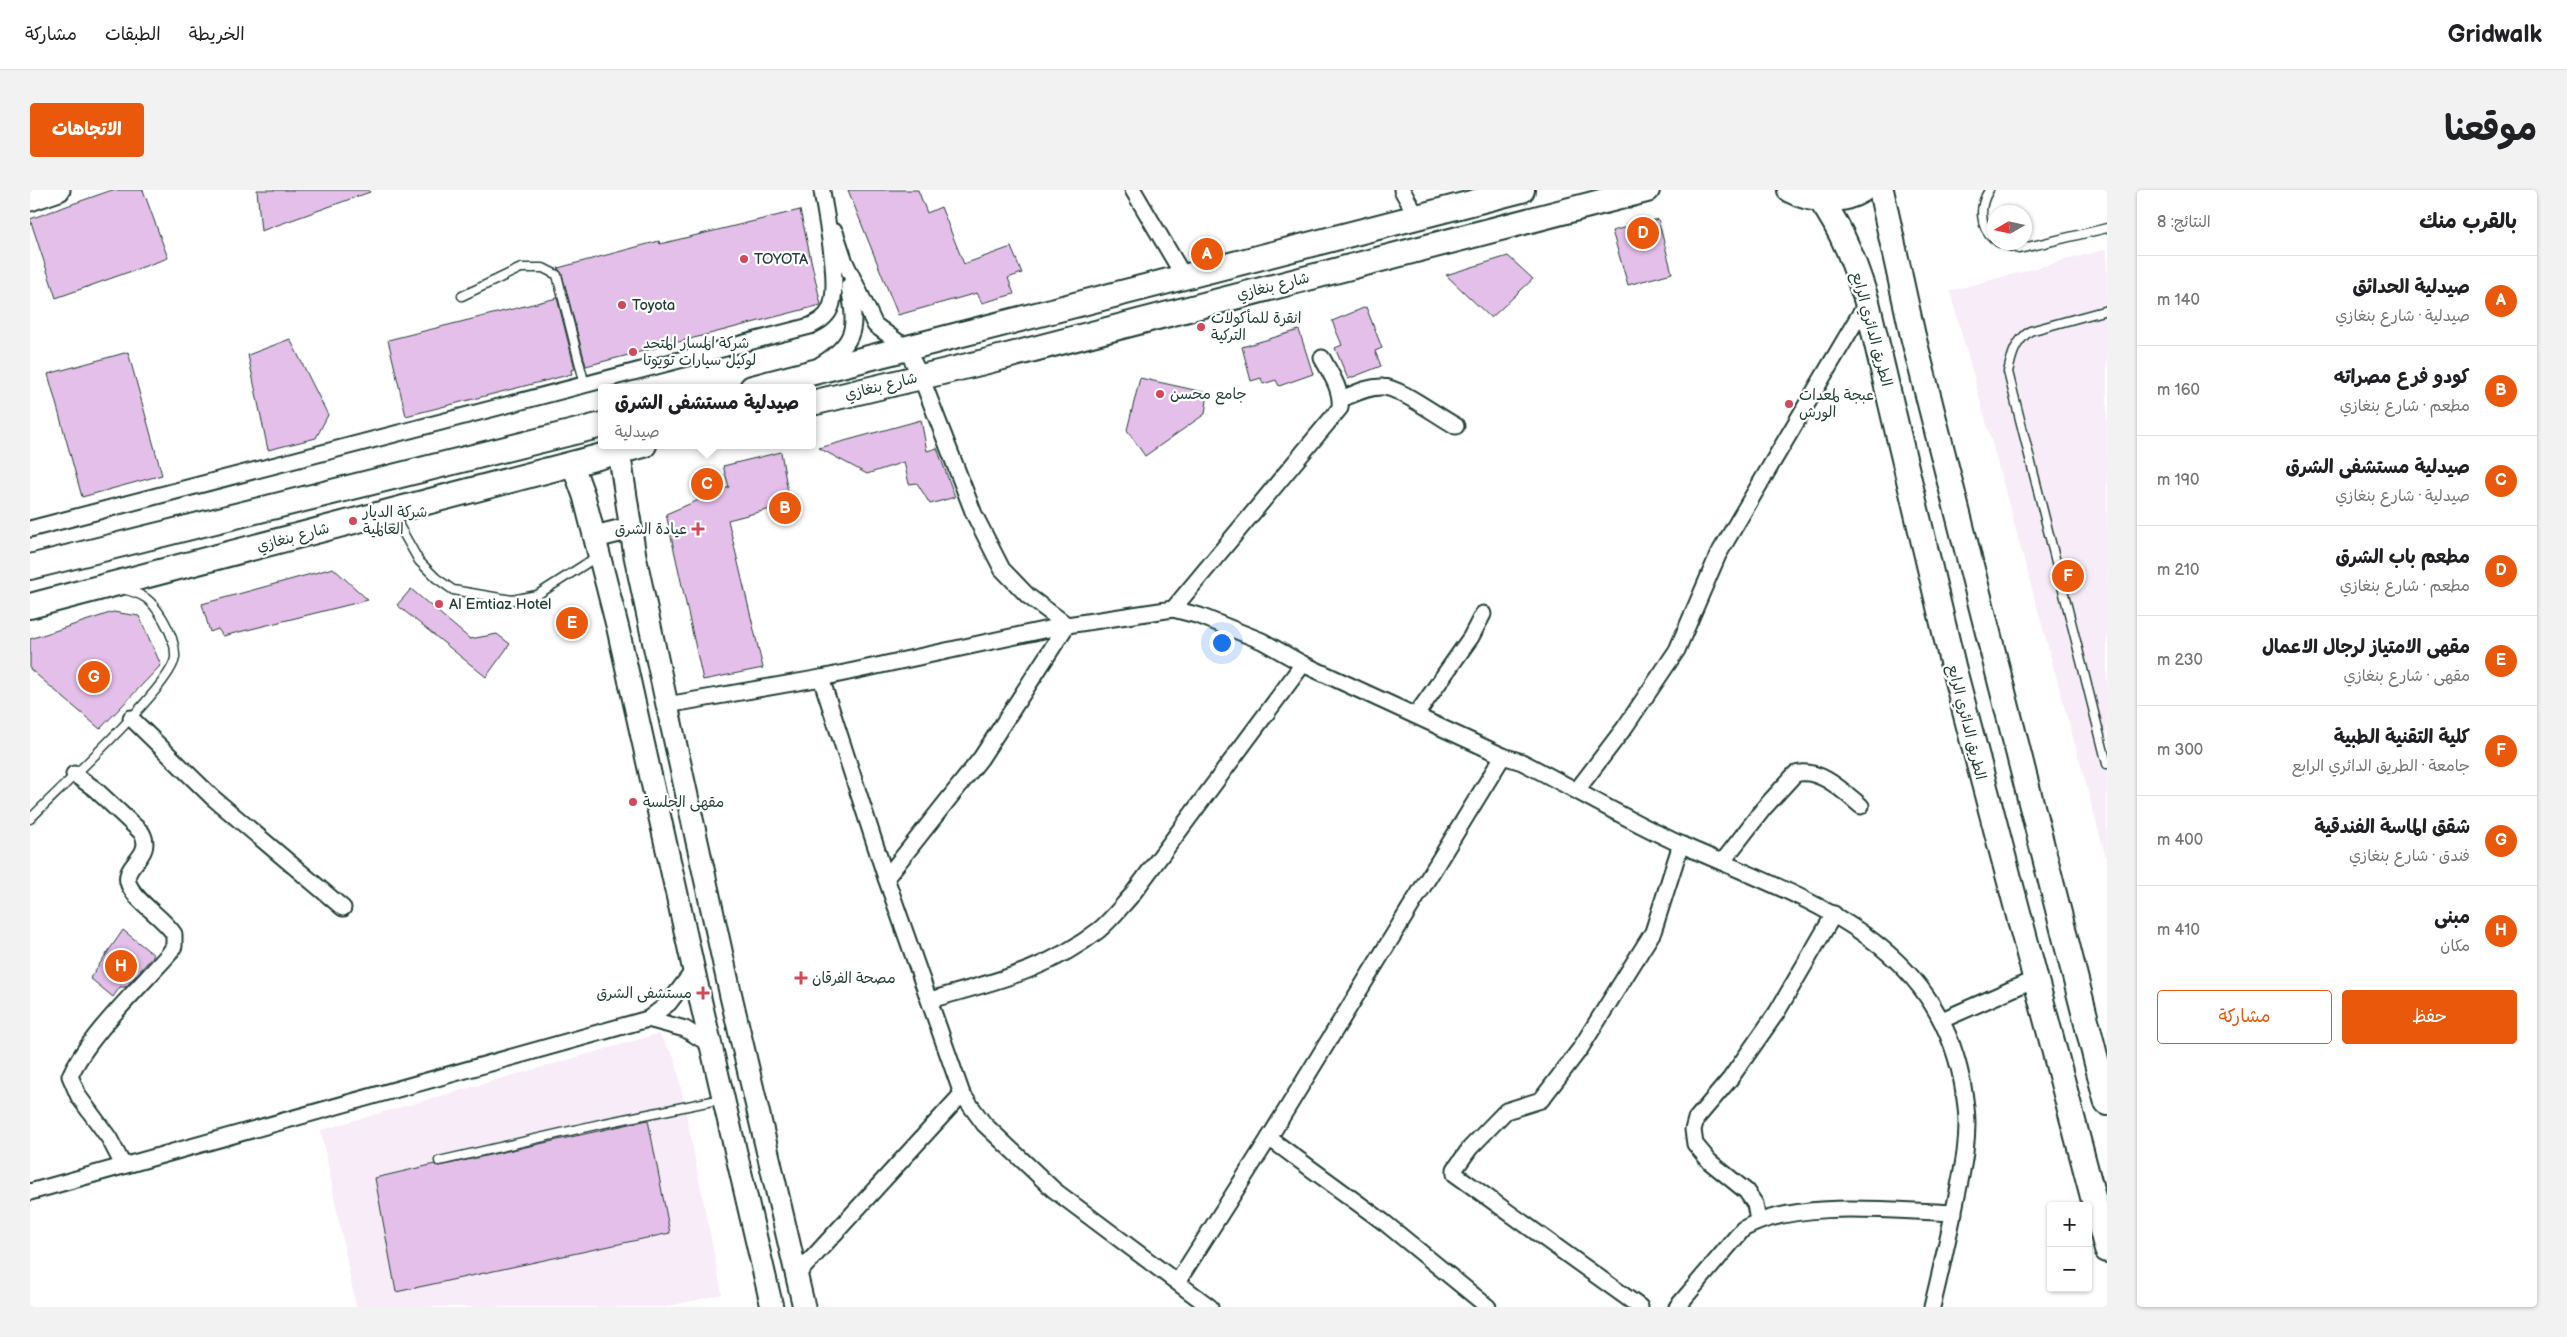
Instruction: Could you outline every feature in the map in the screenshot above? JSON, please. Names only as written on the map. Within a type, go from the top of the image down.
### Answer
[{"type":"main road","points":[[30,200],[59,190]]},
{"type":"main road","name":"شارع بنغازي","points":[[767,384],[1183,275],[1288,251],[1522,190]]},
{"type":"main road","name":"شارع بنغازي","points":[[816,402],[921,377],[1648,190]]},
{"type":"main road","points":[[1790,190],[1820,199],[1846,197],[1862,190]]},
{"type":"main road","points":[[1881,190],[1913,336],[2107,1103]]},
{"type":"main road","name":"الطريق الدائري الرابع","points":[[1820,199],[1847,244],[1866,302],[1953,666],[2107,1250]]},
{"type":"main road","points":[[30,567],[598,426]]},
{"type":"main road","name":"شارع بنغازي","points":[[30,606],[627,449]]},
{"type":"main road","points":[[619,451],[631,528],[667,705],[795,1278],[804,1307]]},
{"type":"main road","points":[[572,463],[584,496],[625,658],[694,970],[772,1307]]},
{"type":"main road","points":[[597,546],[631,528]]},
{"type":"street","points":[[1133,190],[1183,275]]},
{"type":"street","points":[[1402,190],[1418,217]]},
{"type":"street","points":[[821,191],[845,262],[875,326],[906,348],[921,377],[974,514],[1002,569],[1028,596],[1068,625]]},
{"type":"street","points":[[30,529],[810,326],[820,321],[831,307],[833,289],[832,261],[821,191]]},
{"type":"street","points":[[807,373],[836,356],[846,346],[853,331],[853,309],[845,262]]},
{"type":"street","points":[[1577,790],[1624,727],[1677,650],[1718,554],[1866,302]]},
{"type":"street","points":[[1173,609],[1340,408],[1341,399],[1338,388],[1322,358]]},
{"type":"street","points":[[1341,399],[1369,388],[1384,386],[1398,391],[1456,426]]},
{"type":"street","points":[[667,705],[821,678],[1068,625],[1173,609],[1200,616],[1262,641],[1303,664],[1502,756],[1522,762],[1681,844],[1762,878],[1834,914],[1857,927],[1890,953],[1918,985],[1942,1020],[1960,1075],[1966,1108],[1963,1168],[1948,1244],[1932,1307]]},
{"type":"street","points":[[1416,715],[1471,637],[1483,614]]},
{"type":"street","points":[[886,878],[981,758],[1068,625]]},
{"type":"street","points":[[930,1000],[1019,974],[1053,960],[1101,928],[1131,896],[1303,664]]},
{"type":"street","points":[[821,678],[886,878],[962,1094],[984,1124],[1054,1190],[1178,1281],[1210,1307]]},
{"type":"street","points":[[131,718],[212,797],[343,908]]},
{"type":"street","points":[[1178,1281],[1269,1138],[1502,756]]},
{"type":"street","points":[[1723,861],[1764,808],[1794,774],[1813,773],[1838,788],[1861,806]]},
{"type":"street","points":[[74,774],[95,789],[146,839],[146,848],[128,873],[129,885],[174,934],[174,946],[169,954],[94,1040],[75,1065],[70,1076],[79,1097],[110,1138],[123,1165]]},
{"type":"street","points":[[1640,1307],[1455,1174],[1455,1169],[1470,1148],[1506,1111],[1542,1100],[1574,1056],[1652,932],[1681,844]]},
{"type":"street","points":[[1758,1221],[1755,1204],[1746,1192],[1710,1162],[1695,1144],[1693,1130],[1696,1119],[1730,1079],[1777,1012],[1834,914]]},
{"type":"street","points":[[30,1192],[390,1091],[460,1069],[648,1019],[669,1003],[694,970]]},
{"type":"street","points":[[1942,1020],[2035,979]]},
{"type":"street","points":[[648,1019],[685,1029],[711,1045]]},
{"type":"street","points":[[795,1278],[962,1094]]},
{"type":"street","points":[[1269,1138],[1385,1224],[1487,1307]]},
{"type":"street","points":[[1677,1307],[1743,1229],[1758,1221],[1806,1210],[1954,1213]]},
{"type":"lane","points":[[1987,230],[1982,218],[1981,208],[1989,190]]},
{"type":"lane","points":[[2032,246],[2107,228]]},
{"type":"lane","points":[[462,296],[521,268],[543,268],[557,275],[584,385]]},
{"type":"lane","points":[[2107,310],[2030,331],[2019,339],[2012,354],[2008,372],[2107,764]]},
{"type":"lane","points":[[391,512],[420,561],[436,578],[453,590],[512,600],[537,595],[597,546]]},
{"type":"lane","points":[[30,819],[131,718],[162,682],[174,660],[174,644],[161,616],[152,603],[140,593],[104,586]]},
{"type":"lane","points":[[439,1161],[600,1124],[724,1099]]},
{"type":"shaded area","points":[[2107,249],[2107,861],[1950,291]]},
{"type":"shaded area","points":[[658,1034],[675,1058],[722,1294],[665,1307],[356,1307],[321,1130]]},
{"type":"building","points":[[112,190],[143,190],[168,258],[56,298],[30,219]]},
{"type":"building","points":[[257,190],[369,190],[370,192],[261,231]]},
{"type":"building","points":[[848,190],[918,190],[927,213],[941,207],[964,264],[1011,247],[1022,273],[1008,278],[1014,294],[982,303],[977,293],[898,315]]},
{"type":"building","points":[[800,210],[821,305],[586,366],[562,274],[558,268],[659,241],[660,244]]},
{"type":"building","points":[[1658,219],[1672,273],[1628,285],[1612,231]]},
{"type":"building","points":[[1508,256],[1533,279],[1491,318],[1446,275]]},
{"type":"building","points":[[557,298],[575,369],[571,370],[572,374],[406,416],[388,340]]},
{"type":"building","points":[[1366,307],[1382,348],[1375,351],[1381,366],[1348,379],[1335,348],[1342,345],[1332,321]]},
{"type":"building","points":[[1299,330],[1313,374],[1279,386],[1276,380],[1263,384],[1261,378],[1251,381],[1242,347]]},
{"type":"building","points":[[290,339],[328,415],[316,438],[268,450],[248,355]]},
{"type":"building","points":[[128,352],[162,475],[82,497],[48,374]]},
{"type":"building","points":[[1140,378],[1208,393],[1205,414],[1145,456],[1127,430]]},
{"type":"building","points":[[921,420],[927,451],[937,448],[955,497],[930,504],[917,483],[909,484],[904,462],[867,474],[819,448]]},
{"type":"building","points":[[781,452],[790,504],[728,520],[763,668],[703,680],[666,514],[729,487],[723,466]]},
{"type":"building","points":[[333,568],[368,600],[223,636],[218,629],[210,632],[202,604]]},
{"type":"building","points":[[411,589],[470,639],[497,634],[510,644],[486,677],[397,605]]},
{"type":"building","points":[[113,612],[139,616],[161,665],[100,729],[30,669],[30,639]]},
{"type":"building","points":[[123,930],[154,955],[126,987],[120,987],[113,997],[90,978]]},
{"type":"building","points":[[648,1120],[670,1233],[396,1292],[375,1178],[435,1164],[440,1166]]},
{"type":"place","name":"مطعم باب الشرق","points":[[1643,233]]},
{"type":"place","name":"صيدلية الحدائق","points":[[1207,254]]},
{"type":"place","name":"TOYOTA","points":[[744,259]]},
{"type":"place","name":"Toyota","points":[[622,305]]},
{"type":"place","name":"انقرة للمأكولات التركية","points":[[1201,327]]},
{"type":"place","name":"شركة المسار المتحد لوكيل سيارات تويوتا","points":[[633,352]]},
{"type":"place","name":"جامع محسن","points":[[1160,394]]},
{"type":"place","name":"عبجة لمعدات الورش","points":[[1789,404]]},
{"type":"place","name":"صيدلية مستشفى الشرق","points":[[707,484]]},
{"type":"place","name":"كودو فرع مصراته","points":[[785,508]]},
{"type":"place","name":"شركة الديار العالمية","points":[[353,521]]},
{"type":"place","name":"عيادة الشرق","points":[[698,529]]},
{"type":"place","name":"كلية التقنية الطبية","points":[[2068,576]]},
{"type":"place","name":"Al Emtiaz Hotel","points":[[439,604]]},
{"type":"place","name":"مقهى الامتياز لرجال الاعمال","points":[[572,623]]},
{"type":"place","name":"شقق الماسة الفندقية","points":[[94,677]]},
{"type":"place","name":"مقهى الجلسة","points":[[633,802]]},
{"type":"place","name":"مبنى","points":[[121,966]]},
{"type":"place","name":"مصحة الفرقان","points":[[801,978]]},
{"type":"place","name":"مستشفى الشرق","points":[[703,993]]}]
